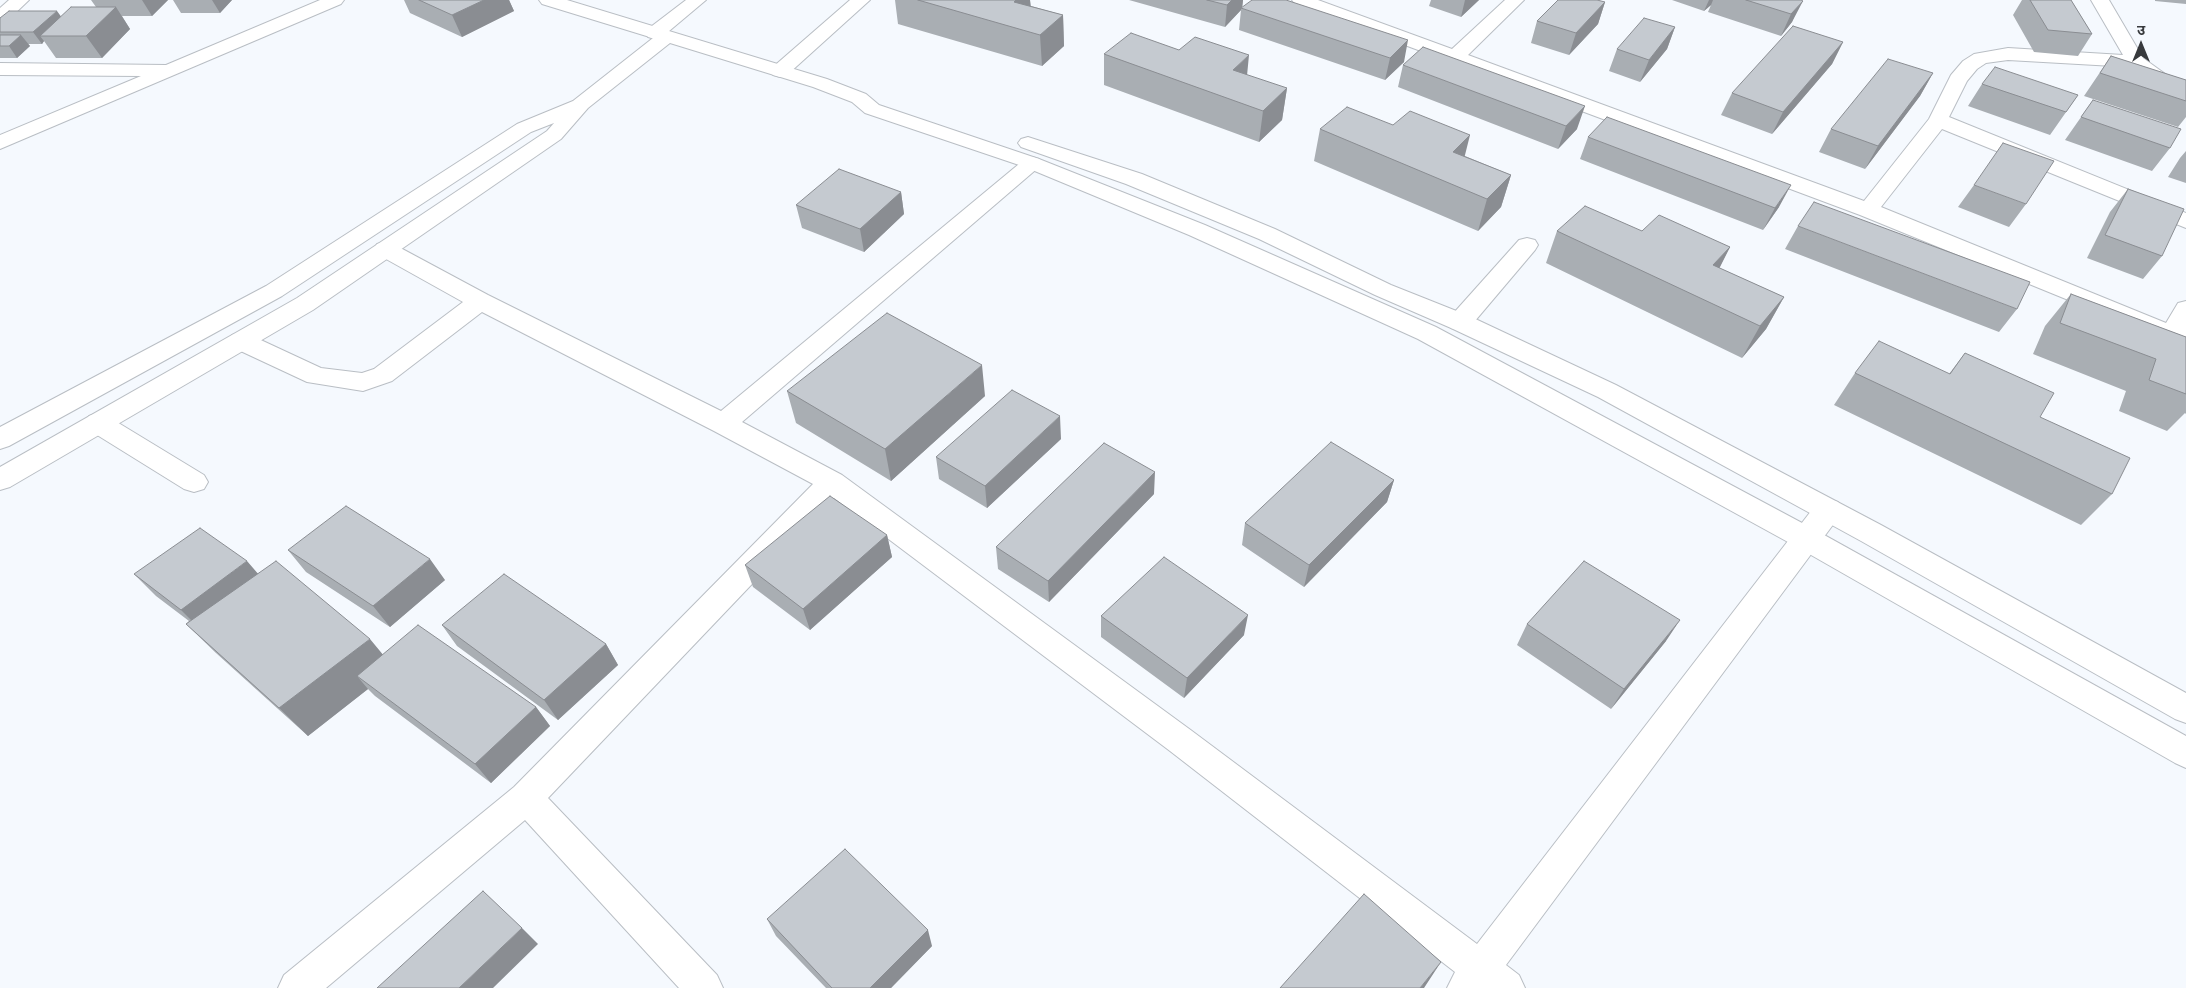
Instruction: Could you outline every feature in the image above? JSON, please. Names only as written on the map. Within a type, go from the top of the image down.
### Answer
[{"type":"street","points":[[0,18],[20,0]]},
{"type":"street","points":[[0,144],[335,0]]},
{"type":"street","points":[[0,480],[305,304],[554,135],[581,104],[697,0]]},
{"type":"street","points":[[780,71],[861,0]]},
{"type":"street","points":[[1301,0],[1868,210],[2179,337],[2186,309]]},
{"type":"street","points":[[1455,57],[1515,0]]},
{"type":"street","points":[[2100,0],[2136,62],[2186,98]]},
{"type":"street","points":[[560,1],[660,35],[820,83],[860,98],[872,109],[1143,182],[1267,234],[1383,290],[1460,322],[1607,391],[1828,510],[2186,709]]},
{"type":"street","points":[[1868,210],[1938,120],[1958,78],[1970,65],[1981,58],[2008,54],[2136,62]]},
{"type":"street","points":[[0,69],[170,70]]},
{"type":"street","points":[[0,439],[274,291],[524,128],[581,104]]},
{"type":"street","points":[[1938,120],[2186,222]]},
{"type":"street","points":[[994,141],[1032,163],[1197,230],[1427,333],[1807,539],[2186,754]]},
{"type":"street","points":[[723,424],[1032,163]]},
{"type":"street","points":[[1460,322],[1527,245]]},
{"type":"street","points":[[385,249],[480,301],[723,424],[832,482],[1485,981],[1828,510]]},
{"type":"street","points":[[241,341],[316,376],[363,382],[383,375],[480,301]]},
{"type":"street","points":[[98,423],[194,482]]},
{"type":"street","points":[[297,988],[526,798],[832,482]]},
{"type":"street","points":[[526,798],[704,988]]},
{"type":"building","points":[[419,0],[484,0],[452,15]]},
{"type":"building","points":[[918,0],[1016,0],[1014,2],[1063,15],[1040,35]]},
{"type":"building","points":[[1207,0],[1232,0],[1227,5]]},
{"type":"building","points":[[1252,0],[1286,0],[1408,40],[1390,58],[1241,8]]},
{"type":"building","points":[[1558,0],[1597,0],[1605,2],[1576,33],[1537,21]]},
{"type":"building","points":[[1746,0],[1801,0],[1803,1],[1791,14]]},
{"type":"building","points":[[2030,0],[2071,0],[2092,34],[2048,30]]},
{"type":"building","points":[[71,7],[116,7],[86,36],[40,36]]},
{"type":"building","points":[[9,11],[57,11],[33,32],[0,32],[0,18]]},
{"type":"building","points":[[1644,18],[1675,27],[1649,60],[1617,49]]},
{"type":"building","points":[[1793,26],[1843,42],[1783,112],[1732,93]]},
{"type":"building","points":[[1131,33],[1179,50],[1195,37],[1249,55],[1233,70],[1287,88],[1263,111],[1104,54]]},
{"type":"building","points":[[0,35],[21,35],[9,46],[0,46]]},
{"type":"building","points":[[1423,47],[1585,106],[1566,126],[1403,65]]},
{"type":"building","points":[[2111,56],[2186,80],[2186,101],[2100,73]]},
{"type":"building","points":[[1888,59],[1933,73],[1878,146],[1831,129]]},
{"type":"building","points":[[1995,67],[2078,95],[2066,112],[1982,84]]},
{"type":"building","points":[[2093,100],[2181,129],[2170,148],[2081,117]]},
{"type":"building","points":[[1347,107],[1393,125],[1410,111],[1470,135],[1453,152],[1511,175],[1487,199],[1320,129]]},
{"type":"building","points":[[1607,117],[1791,185],[1775,208],[1588,137]]},
{"type":"building","points":[[2003,143],[2054,161],[2026,204],[1974,185]]},
{"type":"building","points":[[839,169],[901,192],[860,229],[796,205]]},
{"type":"building","points":[[2128,189],[2184,209],[2162,256],[2105,235]]},
{"type":"building","points":[[1814,202],[2030,282],[2017,309],[1798,226]]},
{"type":"building","points":[[1585,206],[1642,231],[1659,215],[1730,247],[1713,265],[1784,297],[1760,326],[1557,231]]},
{"type":"building","points":[[2071,294],[2186,337],[2186,394],[2149,380],[2156,359],[2060,323]]},
{"type":"building","points":[[887,313],[982,365],[885,449],[787,391]]},
{"type":"building","points":[[1879,341],[1950,374],[1965,353],[2054,393],[2040,417],[2130,458],[2112,494],[1855,373]]},
{"type":"building","points":[[1012,390],[1060,416],[985,486],[936,457]]},
{"type":"building","points":[[1331,442],[1394,480],[1309,565],[1245,523]]},
{"type":"building","points":[[1104,443],[1155,472],[1048,581],[996,547]]},
{"type":"building","points":[[830,496],[887,535],[803,609],[745,565]]},
{"type":"building","points":[[346,506],[430,559],[373,606],[288,550]]},
{"type":"building","points":[[200,528],[247,561],[181,610],[134,574]]},
{"type":"building","points":[[1164,557],[1248,615],[1187,678],[1101,616]]},
{"type":"building","points":[[276,561],[370,639],[279,708],[186,624]]},
{"type":"building","points":[[1584,561],[1680,620],[1624,689],[1527,624]]},
{"type":"building","points":[[504,574],[606,644],[544,700],[442,625]]},
{"type":"building","points":[[418,625],[536,707],[475,764],[357,676]]},
{"type":"building","points":[[845,849],[928,930],[870,988],[832,988],[767,919]]},
{"type":"building","points":[[483,891],[522,928],[459,988],[377,988]]},
{"type":"building","points":[[1364,894],[1441,962],[1420,988],[1280,988]]}]
